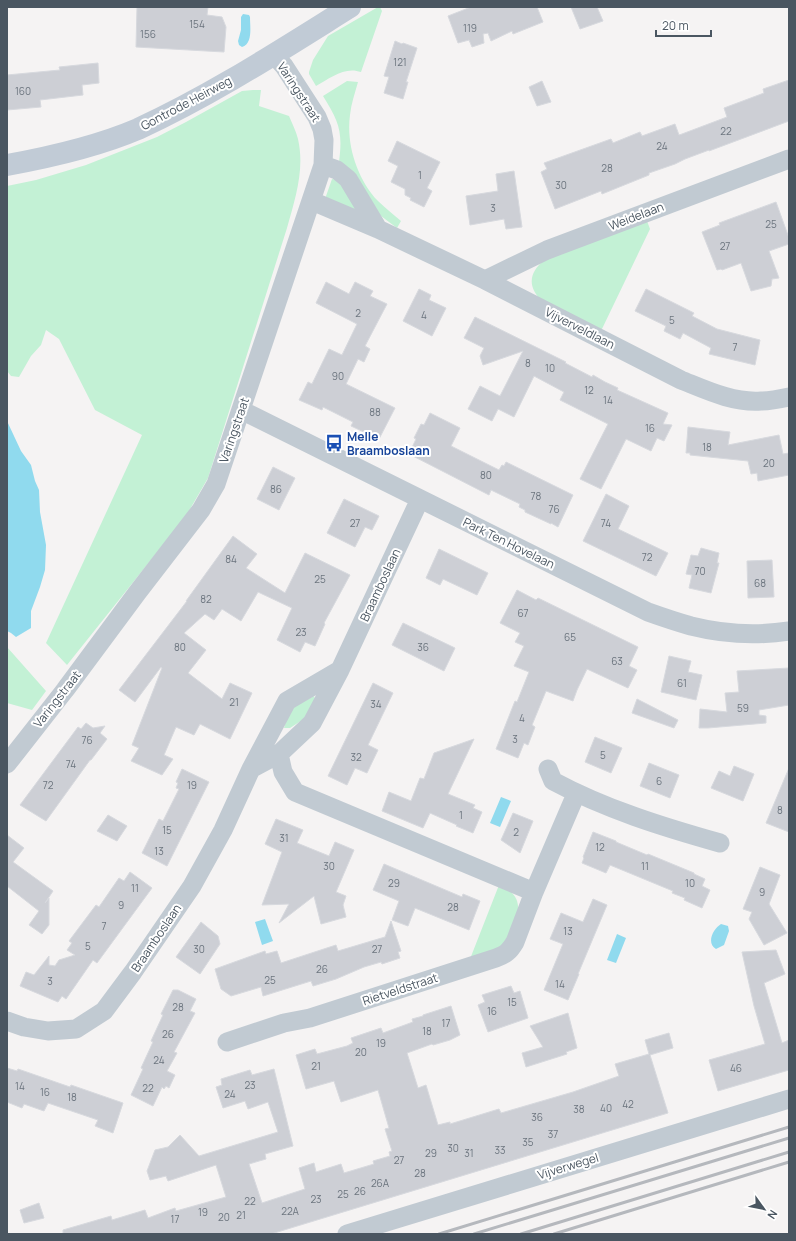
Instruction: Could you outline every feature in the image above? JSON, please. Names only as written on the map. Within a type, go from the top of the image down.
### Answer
[{"type":"street","name":"Gontrode Heirweg","points":[[7,166],[53,156],[103,142],[137,129],[183,107],[350,7]]},
{"type":"street","name":"Varingstraat","points":[[7,764],[201,510],[216,484],[324,165],[324,140],[322,129],[317,118],[284,66],[273,54]]},
{"type":"street","name":"Weidelaan","points":[[485,280],[547,250],[789,159]]},
{"type":"street","points":[[324,165],[337,170],[348,179],[378,229]]},
{"type":"street","name":"Vijverveldlaan","points":[[312,201],[378,229],[485,280],[681,380],[712,393],[738,400],[761,401],[789,397]]},
{"type":"street","name":"Park Ten Hovelaan","points":[[241,410],[648,612],[691,626],[726,632],[771,633],[789,631]]},
{"type":"street","name":"Braamboslaan","points":[[251,769],[279,754],[312,723],[340,670],[420,499]]},
{"type":"street","name":"Braamboslaan","points":[[7,1021],[24,1027],[48,1031],[76,1029],[104,1011],[133,972],[192,886],[223,830],[251,769],[287,701],[340,670]]},
{"type":"street","points":[[279,754],[283,772],[295,792],[534,892]]},
{"type":"street","points":[[548,769],[553,781],[576,794],[659,825],[720,844]]},
{"type":"street","name":"Rietveldstraat","points":[[227,1042],[284,1023],[310,1018],[506,954],[515,942],[534,892],[576,794]]},
{"type":"street","name":"Vijverwegel","points":[[347,1234],[789,1099]]},
{"type":"green space","points":[[380,7],[382,11],[361,72],[343,72],[332,76],[316,86],[309,72],[313,60],[328,36]]},
{"type":"green space","points":[[347,81],[358,82],[351,107],[349,126],[355,161],[364,182],[371,192],[381,204],[401,221],[397,228],[381,216],[339,162],[340,134],[333,113],[323,96]]},
{"type":"green space","points":[[261,90],[259,106],[289,116],[298,139],[300,151],[300,173],[287,228],[208,478],[186,516],[67,665],[46,643],[142,435],[95,410],[59,339],[46,330],[41,345],[31,356],[19,377],[11,376],[7,371],[7,186],[36,180],[86,165],[157,137],[242,91]]},
{"type":"green space","points":[[332,179],[338,180],[366,215],[325,199]]},
{"type":"green space","points":[[647,221],[650,229],[601,331],[540,299],[536,294],[532,284],[533,274],[544,260]]},
{"type":"green space","points":[[7,647],[46,691],[32,710],[7,703]]},
{"type":"green space","points":[[314,696],[315,699],[307,717],[290,728],[284,728],[290,709]]},
{"type":"green space","points":[[499,885],[510,891],[515,897],[518,904],[516,920],[501,948],[470,959]]},
{"type":"water","points":[[243,14],[249,15],[250,17],[250,30],[248,42],[242,47],[239,45],[238,41],[241,30],[241,17]]},
{"type":"water","points":[[7,421],[21,451],[31,465],[39,490],[40,512],[46,545],[45,570],[31,611],[31,628],[16,637],[7,631]]},
{"type":"water","points":[[501,797],[511,801],[500,827],[490,823]]},
{"type":"water","points":[[265,919],[273,941],[262,945],[255,922]]},
{"type":"water","points":[[721,924],[728,926],[729,931],[724,945],[716,949],[711,943],[711,940],[715,929]]},
{"type":"water","points":[[617,934],[626,938],[616,963],[607,960]]},
{"type":"building","points":[[137,7],[208,7],[207,15],[222,17],[226,27],[224,52],[136,47]]},
{"type":"building","points":[[471,7],[537,7],[543,22],[513,34],[512,31],[491,41],[488,33],[483,34],[484,43],[472,47],[469,40],[458,43],[448,16]]},
{"type":"building","points":[[571,7],[597,7],[603,21],[580,29]]},
{"type":"building","points":[[395,41],[417,48],[406,82],[408,82],[403,99],[384,93],[389,77],[384,76]]},
{"type":"building","points":[[98,63],[99,83],[82,85],[83,95],[40,100],[41,107],[7,110],[7,75],[60,70],[59,67]]},
{"type":"building","points":[[789,80],[789,121],[649,173],[649,175],[602,194],[601,191],[555,209],[541,172],[547,169],[544,163],[611,139],[613,143],[640,132],[642,136],[675,124],[679,135],[682,134],[727,117],[724,108],[764,93],[763,89]]},
{"type":"building","points":[[542,81],[551,102],[537,106],[529,87]]},
{"type":"building","points":[[397,141],[440,162],[427,188],[432,191],[424,207],[410,200],[411,198],[405,195],[405,189],[391,182],[398,166],[388,161]]},
{"type":"building","points":[[514,171],[522,227],[506,229],[504,219],[470,225],[466,196],[498,191],[496,174]]},
{"type":"building","points":[[776,202],[789,238],[789,244],[769,251],[779,278],[772,279],[771,286],[751,291],[741,263],[722,270],[717,270],[702,232],[720,225],[719,223]]},
{"type":"building","points":[[326,282],[349,294],[355,282],[373,291],[370,296],[387,304],[365,346],[370,349],[364,362],[358,359],[346,384],[395,408],[379,439],[351,426],[353,422],[323,407],[322,410],[299,400],[308,382],[312,384],[329,349],[342,355],[357,324],[316,303]]},
{"type":"building","points":[[419,289],[431,295],[429,300],[446,308],[432,336],[403,321]]},
{"type":"building","points":[[646,289],[694,313],[692,316],[717,329],[760,340],[755,365],[709,354],[711,348],[683,333],[680,339],[664,331],[666,326],[635,311]]},
{"type":"building","points":[[475,317],[566,362],[565,363],[592,377],[593,375],[618,388],[617,390],[668,413],[663,424],[672,425],[664,441],[657,438],[651,451],[626,439],[601,489],[580,479],[608,424],[560,400],[564,392],[534,376],[514,417],[498,409],[492,421],[468,409],[480,386],[500,396],[523,351],[483,365],[480,356],[484,348],[464,338]]},
{"type":"building","points":[[430,413],[460,428],[451,446],[499,470],[506,462],[573,495],[558,527],[525,512],[525,510],[519,507],[520,504],[491,490],[489,495],[409,454],[416,439],[414,438],[421,424],[424,425]]},
{"type":"building","points":[[688,427],[730,432],[728,445],[779,435],[783,454],[789,453],[789,475],[758,481],[757,473],[751,474],[748,461],[690,455],[690,453],[686,453]]},
{"type":"building","points":[[273,467],[295,478],[279,510],[257,499]]},
{"type":"building","points":[[606,494],[629,506],[618,529],[668,553],[656,576],[583,541]]},
{"type":"building","points":[[344,499],[379,516],[372,530],[365,527],[355,547],[327,533]]},
{"type":"building","points":[[233,536],[257,554],[246,568],[285,593],[305,553],[350,575],[324,623],[325,624],[315,646],[305,642],[300,652],[277,640],[292,608],[258,592],[241,621],[222,609],[214,620],[205,614],[184,633],[206,650],[188,673],[222,699],[230,683],[252,693],[230,739],[200,724],[194,735],[176,727],[164,755],[173,759],[162,775],[131,761],[139,748],[132,745],[162,668],[161,667],[135,702],[119,690],[187,601]]},
{"type":"building","points":[[701,548],[719,553],[717,563],[719,563],[711,593],[689,588],[692,575],[686,574],[691,555],[698,556]]},
{"type":"building","points":[[439,549],[488,573],[477,595],[443,579],[440,585],[426,578]]},
{"type":"building","points":[[772,560],[774,597],[748,598],[747,561]]},
{"type":"building","points":[[517,590],[536,600],[538,598],[638,647],[629,666],[637,670],[628,688],[587,669],[573,701],[546,691],[532,725],[535,727],[528,745],[524,743],[518,758],[496,749],[515,701],[517,702],[529,672],[514,666],[524,646],[515,642],[520,633],[500,623]]},
{"type":"building","points":[[403,623],[455,648],[444,671],[392,645]]},
{"type":"building","points":[[669,656],[691,661],[688,672],[702,675],[696,700],[661,692]]},
{"type":"building","points":[[789,668],[789,705],[759,710],[759,715],[766,716],[766,723],[699,728],[700,709],[727,712],[725,693],[739,692],[737,671]]},
{"type":"building","points":[[373,683],[393,693],[368,745],[378,750],[367,773],[355,768],[347,785],[328,776]]},
{"type":"building","points":[[637,699],[678,720],[674,728],[632,713]]},
{"type":"building","points":[[86,723],[93,728],[105,726],[100,733],[107,739],[46,821],[20,805],[78,727],[81,729]]},
{"type":"building","points":[[595,737],[622,748],[611,773],[585,762]]},
{"type":"building","points":[[474,739],[448,794],[475,805],[473,808],[482,812],[473,833],[430,813],[423,828],[382,811],[389,792],[411,801],[420,778],[424,779],[434,753]]},
{"type":"building","points":[[649,763],[679,775],[670,798],[640,786]]},
{"type":"building","points":[[734,766],[754,774],[743,801],[711,788],[719,771],[730,776]]},
{"type":"building","points":[[789,768],[789,832],[766,823]]},
{"type":"building","points":[[182,769],[209,782],[167,866],[142,853],[159,819],[163,821],[179,789],[176,788],[178,783],[176,782]]},
{"type":"building","points":[[513,813],[533,821],[520,853],[501,840]]},
{"type":"building","points":[[108,815],[127,826],[117,841],[97,831]]},
{"type":"building","points":[[276,819],[303,830],[297,843],[329,856],[335,842],[354,850],[336,892],[346,896],[343,905],[346,917],[321,924],[314,896],[279,923],[289,904],[262,905],[282,852],[265,844]]},
{"type":"building","points":[[593,832],[694,873],[705,879],[702,886],[710,890],[702,908],[684,900],[685,898],[672,893],[673,891],[610,865],[606,873],[582,863]]},
{"type":"building","points":[[7,835],[24,848],[13,862],[53,891],[45,903],[49,898],[49,925],[42,934],[29,925],[39,911],[7,886]]},
{"type":"building","points":[[384,864],[462,897],[463,894],[480,901],[469,930],[415,908],[408,926],[392,920],[399,901],[373,890]]},
{"type":"building","points":[[760,867],[780,875],[769,904],[787,933],[764,945],[749,919],[752,912],[743,909]]},
{"type":"building","points":[[130,872],[152,888],[97,963],[93,960],[66,999],[62,996],[58,1002],[20,986],[26,972],[34,975],[49,956],[49,965],[55,966],[59,960],[75,955],[67,950],[72,943],[69,941],[96,905],[99,907],[119,878],[124,881]]},
{"type":"building","points":[[593,899],[607,905],[568,1000],[544,990],[563,944],[550,939],[561,913],[583,922]]},
{"type":"building","points":[[391,921],[401,951],[398,952],[400,958],[382,964],[381,962],[364,967],[336,979],[313,986],[311,981],[263,996],[261,987],[231,996],[221,989],[215,969],[265,951],[266,954],[277,951],[281,963],[336,945],[338,951],[385,937]]},
{"type":"building","points":[[201,922],[218,936],[220,944],[200,974],[176,957]]},
{"type":"building","points":[[776,950],[785,974],[764,983],[782,1043],[789,1040],[789,1070],[718,1091],[709,1060],[765,1044],[754,1006],[742,952]]},
{"type":"building","points":[[511,986],[514,993],[520,991],[528,1018],[488,1032],[478,1005],[485,1002],[482,995]]},
{"type":"building","points":[[173,990],[178,990],[196,999],[190,1011],[195,1013],[174,1052],[177,1053],[167,1071],[175,1075],[169,1088],[166,1086],[164,1089],[162,1087],[153,1106],[131,1095],[153,1042],[151,1041],[163,1015],[161,1014]]},
{"type":"building","points":[[451,1006],[460,1035],[450,1040],[432,1044],[407,1053],[418,1088],[426,1085],[438,1125],[450,1122],[450,1124],[499,1109],[501,1113],[573,1092],[619,1076],[615,1064],[649,1054],[645,1040],[669,1033],[673,1048],[650,1055],[668,1113],[271,1234],[63,1234],[63,1230],[111,1216],[112,1220],[145,1210],[148,1218],[175,1208],[176,1211],[226,1197],[216,1165],[168,1181],[166,1176],[150,1180],[147,1171],[155,1150],[168,1147],[180,1135],[199,1156],[278,1132],[268,1102],[248,1109],[245,1101],[223,1108],[216,1087],[222,1085],[221,1079],[250,1070],[252,1075],[274,1069],[293,1146],[265,1154],[266,1159],[249,1164],[262,1203],[305,1189],[299,1168],[314,1163],[316,1172],[341,1164],[344,1173],[374,1164],[373,1161],[390,1156],[389,1152],[392,1151],[385,1129],[389,1128],[378,1090],[341,1102],[334,1081],[306,1089],[296,1055],[315,1049],[317,1054],[347,1046],[353,1043],[351,1038],[381,1028],[383,1033],[413,1022],[412,1019]]},
{"type":"building","points":[[568,1013],[577,1048],[566,1052],[567,1054],[526,1067],[522,1053],[543,1047],[530,1026]]},
{"type":"building","points":[[7,1068],[17,1071],[18,1069],[123,1103],[113,1133],[95,1126],[98,1120],[48,1103],[44,1111],[24,1104],[22,1108],[7,1102]]},
{"type":"building","points":[[39,1203],[44,1218],[24,1223],[20,1210]]},
{"type":"railway","points":[[439,1234],[789,1127]]},
{"type":"railway","points":[[474,1234],[789,1138]]},
{"type":"railway","points":[[521,1234],[789,1152]]},
{"type":"railway","points":[[554,1234],[789,1162]]},
{"type":"place","name":"Melle Braamboslaan","points":[[334,443]]}]
